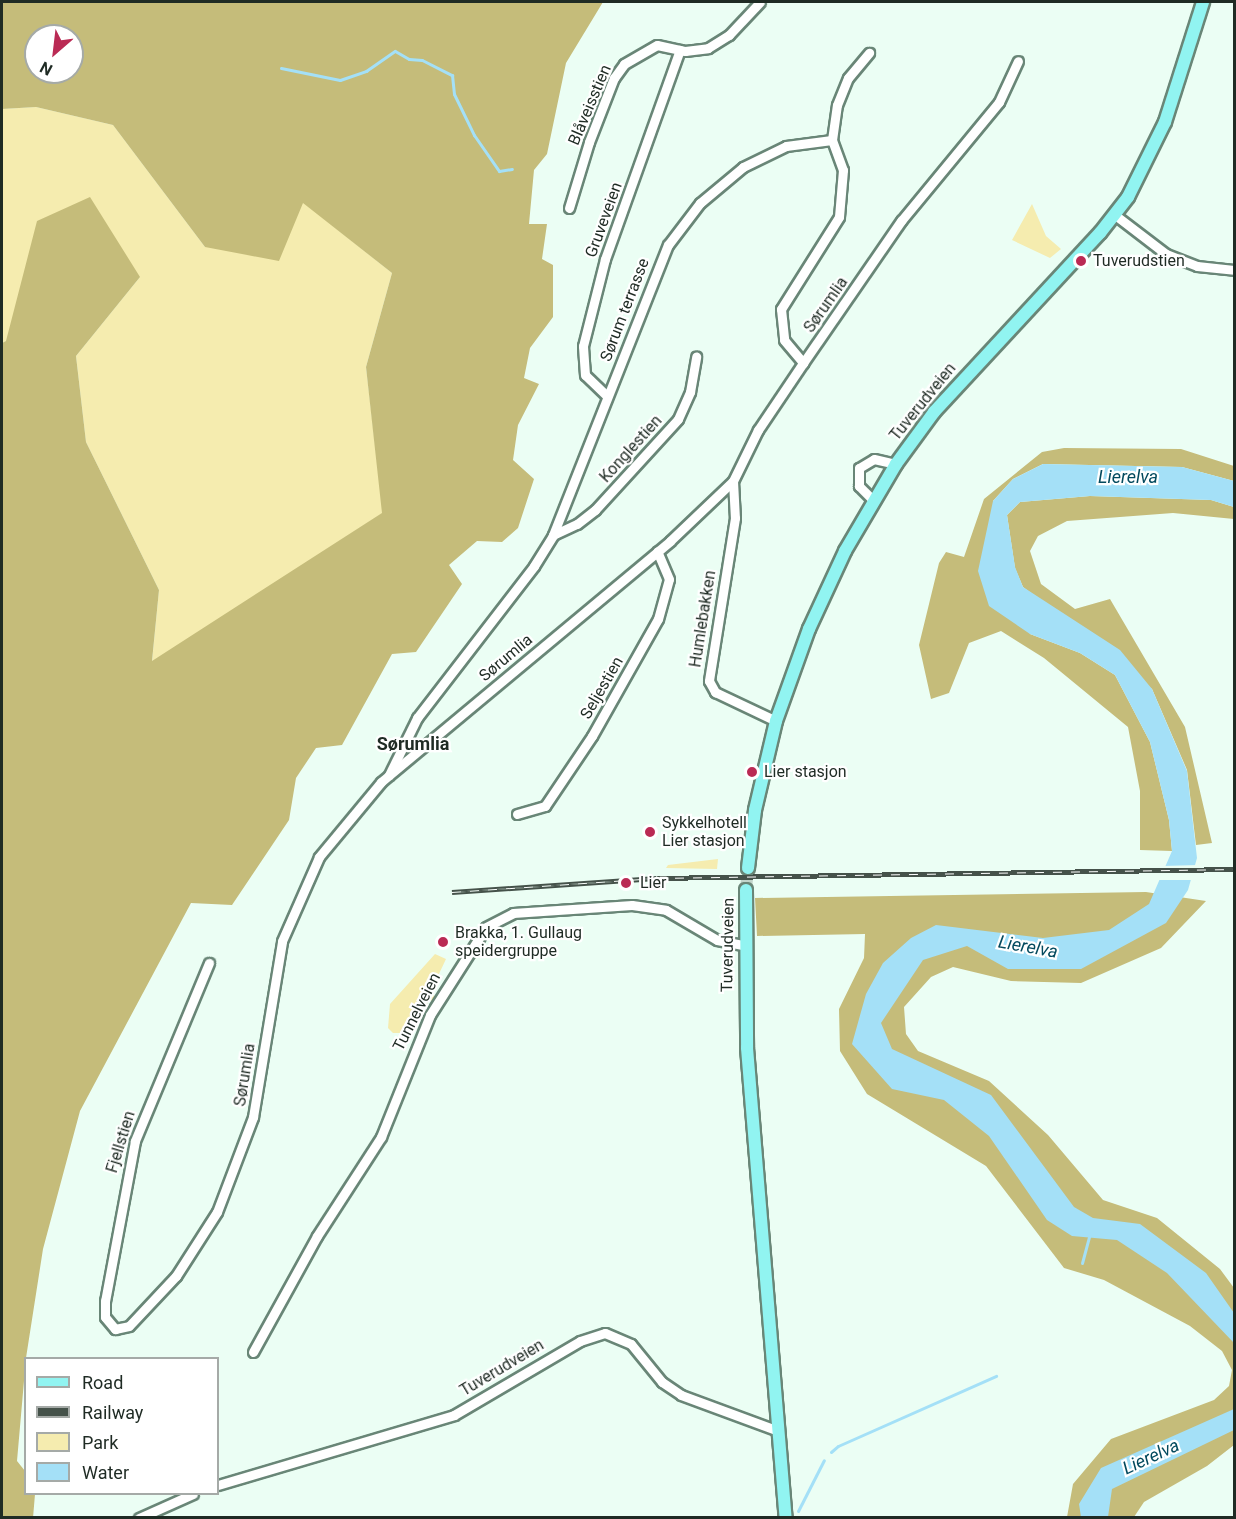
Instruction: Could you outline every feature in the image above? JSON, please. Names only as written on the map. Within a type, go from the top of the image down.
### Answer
[{"type":"main road","name":"Tuverudveien","points":[[748,868],[755,810],[776,722],[824,596],[873,500],[896,464],[957,385],[1114,215],[1158,139],[1203,2]]},
{"type":"main road","name":"Tuverudveien","points":[[746,890],[743,945],[747,1048],[786,1518]]},
{"type":"street","name":"Blåveisstien","points":[[569,208],[586,149],[619,71],[646,49],[667,46],[680,50],[711,46],[729,35],[760,2]]},
{"type":"street","name":"Gruveveien","points":[[607,396],[585,375],[582,346],[605,259],[680,50]]},
{"type":"street","points":[[803,363],[784,340],[781,309],[839,217],[843,170],[831,140],[837,105],[848,78],[870,53]]},
{"type":"street","name":"Sørumlia","points":[[122,1329],[176,1276],[217,1212],[253,1117],[273,986],[288,921],[319,857],[388,776],[657,550],[733,481],[758,430],[803,363],[901,221],[999,102],[1018,61]]},
{"type":"street","name":"Sørum terrasse","points":[[388,776],[417,718],[534,566],[552,535],[668,245],[700,203],[756,158],[797,143],[831,140]]},
{"type":"street","points":[[1114,215],[1166,254],[1197,266],[1234,270]]},
{"type":"street","name":"Konglestien","points":[[552,535],[577,524],[595,510],[678,420],[690,392],[696,357]]},
{"type":"street","points":[[873,500],[859,486],[859,468],[874,459],[896,464]]},
{"type":"street","name":"Humlebakken","points":[[733,481],[735,518],[710,685],[721,695],[776,722]]},
{"type":"street","name":"Seljestien","points":[[517,814],[545,806],[591,736],[658,619],[669,579],[657,550]]},
{"type":"street","name":"Tunnelveien","points":[[253,1352],[317,1236],[381,1137],[429,1015],[486,927],[513,913],[632,906],[666,910],[717,940],[743,945]]},
{"type":"street","name":"Fjellstien","points":[[122,1329],[110,1327],[105,1301],[126,1174],[139,1128],[209,963]]},
{"type":"street","name":"Tuverudveien","points":[[219,1485],[454,1415],[580,1341],[605,1333],[631,1344],[662,1382],[681,1395],[779,1431]]},
{"type":"street","points":[[139,1518],[191,1495]]},
{"type":"green space","points":[[36,107],[113,125],[205,247],[303,202],[392,273],[366,367],[383,513],[152,662],[159,590],[86,442],[76,356],[140,277],[2,343],[2,109]]},
{"type":"green space","points":[[1032,204],[1046,236],[1061,249],[1050,258],[1012,240]]},
{"type":"green space","points":[[718,859],[717,869],[666,868],[668,865]]},
{"type":"green space","points":[[435,954],[446,959],[430,993],[436,997],[434,1002],[430,1000],[403,1033],[393,1033],[388,1028],[390,1004]]},
{"type":"shaded area","points":[[2,2],[603,2],[566,63],[547,154],[534,170],[529,224],[547,224],[542,259],[553,265],[553,317],[530,348],[524,378],[539,384],[518,425],[513,460],[534,479],[518,528],[502,542],[477,541],[449,565],[462,584],[416,652],[392,654],[342,745],[316,748],[296,778],[289,820],[232,905],[191,903],[80,1111],[43,1249],[26,1357],[24,1357],[17,1461],[24,1470],[24,1495],[35,1495],[33,1518],[2,1517],[2,343],[6,341],[37,221],[90,197],[140,277],[76,356],[86,442],[159,590],[152,661],[382,513],[366,367],[392,273],[303,203],[279,261],[205,247],[113,125],[36,107],[2,109]]},
{"type":"shaded area","points":[[1064,448],[1181,449],[1234,466],[1234,481],[1182,467],[1043,464],[1013,479],[993,501],[1030,634],[1080,653],[1115,675],[1150,742],[1169,820],[1172,851],[1140,850],[1140,791],[1128,727],[1044,658],[1001,631],[969,643],[949,693],[931,699],[919,645],[939,563],[946,552],[964,557],[984,499],[1042,452]]},
{"type":"shaded area","points":[[1090,496],[1211,500],[1234,507],[1234,519],[1173,513],[1067,521],[1038,536],[1030,551],[1041,584],[1075,609],[1110,599],[1185,727],[1212,843],[1196,845],[1187,770],[1152,689],[1023,587],[1015,568],[1007,515],[1020,502]]},
{"type":"shaded area","points":[[1146,892],[1206,901],[1161,948],[1081,983],[1011,981],[953,967],[931,977],[904,1007],[906,1034],[918,1051],[989,1081],[1048,1135],[1103,1200],[1157,1218],[1220,1269],[1234,1288],[1234,1445],[1207,1466],[1144,1502],[1134,1517],[1067,1517],[1073,1484],[1111,1439],[1214,1400],[1229,1386],[1232,1370],[1222,1351],[1190,1326],[1104,1280],[1064,1268],[986,1166],[867,1094],[840,1051],[839,1009],[864,958],[865,934],[757,936],[755,898]]},
{"type":"water","name":"Lierelva","points":[[1043,464],[1182,467],[1234,481],[1234,507],[1211,500],[1090,496],[1020,502],[1007,515],[1015,567],[1023,587],[1120,650],[1152,689],[1187,771],[1197,858],[1188,890],[1166,923],[1081,969],[1008,969],[967,946],[923,960],[881,1023],[892,1049],[991,1095],[1074,1207],[1093,1218],[1140,1224],[1206,1273],[1234,1313],[1234,1343],[1167,1273],[1117,1240],[1072,1236],[1047,1220],[989,1136],[944,1100],[892,1089],[852,1044],[866,994],[883,963],[911,938],[936,925],[1043,938],[1109,930],[1149,904],[1172,851],[1169,820],[1150,742],[1115,675],[1080,653],[1030,634],[989,606],[978,571],[993,501],[1013,479]]},
{"type":"water","name":"Lierelva","points":[[1234,1409],[1234,1430],[1112,1489],[1108,1517],[1081,1517],[1079,1504],[1101,1468]]},
{"type":"pier","points":[[1198,865],[1194,880],[1156,880],[1163,866]]},
{"type":"waterway","points":[[281,68],[340,80],[366,71],[395,51],[409,59],[422,60],[452,75],[454,94],[474,135],[499,171],[512,169]]},
{"type":"waterway","points":[[1082,1263],[1089,1236]]},
{"type":"waterway","points":[[831,1452],[838,1446],[996,1376]]},
{"type":"waterway","points":[[798,1511],[824,1460]]},
{"type":"tunnel","points":[[746,890],[748,868]]},
{"type":"railway","points":[[452,892],[657,878],[1234,869]]},
{"type":"place","name":"Tuverudstien","points":[[1081,261]]},
{"type":"place","name":"Lier stasjon","points":[[752,772]]},
{"type":"place","name":"Sykkelhotell Lier stasjon","points":[[650,832]]},
{"type":"place","name":"Lier","points":[[626,883]]},
{"type":"place","name":"Brakka, 1. Gullaug speidergruppe","points":[[443,942]]},
{"type":"district","name":"Sørumlia","points":[[413,744]]}]
